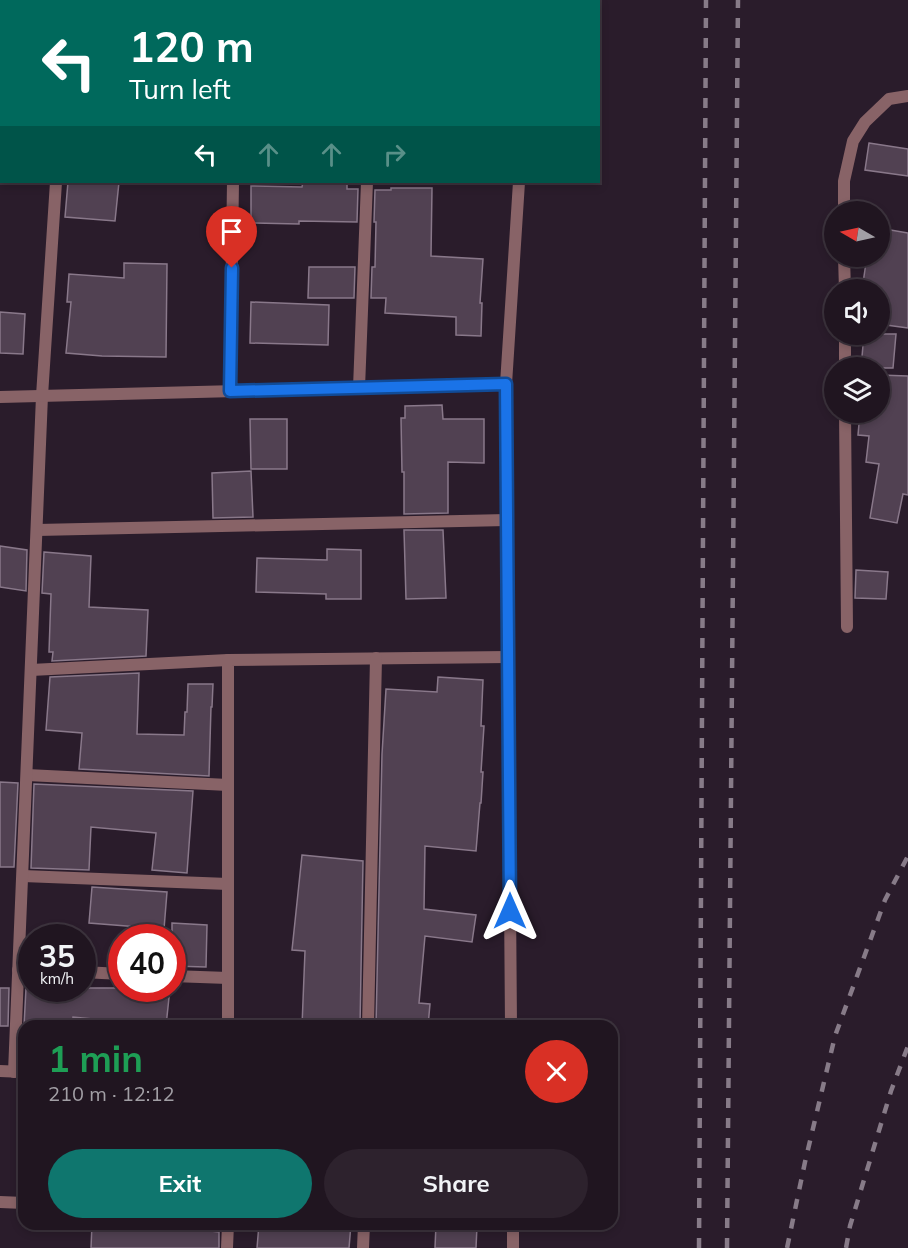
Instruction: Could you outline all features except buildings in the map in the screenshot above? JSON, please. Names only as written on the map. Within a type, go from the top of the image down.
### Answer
[{"type":"street","points":[[844,201],[844,181],[853,141],[865,122],[889,99],[908,96]]},
{"type":"street","points":[[20,924],[42,396],[56,183]]},
{"type":"street","points":[[230,391],[233,183]]},
{"type":"street","points":[[359,388],[367,183]]},
{"type":"street","points":[[511,1020],[506,384],[519,183]]},
{"type":"street","points":[[0,397],[506,384]]},
{"type":"street","points":[[846,423],[847,627]]},
{"type":"street","points":[[37,530],[507,520]]},
{"type":"street","points":[[31,670],[228,660],[508,657]]},
{"type":"street","points":[[368,1020],[376,658]]},
{"type":"street","points":[[228,660],[228,1020]]},
{"type":"street","points":[[27,775],[228,785]]},
{"type":"street","points":[[23,876],[228,884]]},
{"type":"street","points":[[186,976],[228,978]]},
{"type":"street","points":[[18,1002],[18,1020]]},
{"type":"street","points":[[0,1071],[18,1072]]},
{"type":"street","points":[[0,1202],[18,1203]]},
{"type":"street","points":[[227,1248],[228,1230]]},
{"type":"street","points":[[363,1248],[364,1230]]},
{"type":"street","points":[[513,1230],[513,1248]]},
{"type":"railway","points":[[699,1248],[706,0]]},
{"type":"railway","points":[[727,1248],[738,0]]},
{"type":"railway","points":[[787,1248],[835,1036],[885,900],[908,856]]},
{"type":"railway","points":[[846,1248],[850,1226],[891,1091],[908,1046]]},
{"type":"route","points":[[232,268],[230,391],[506,384],[510,911]]}]
